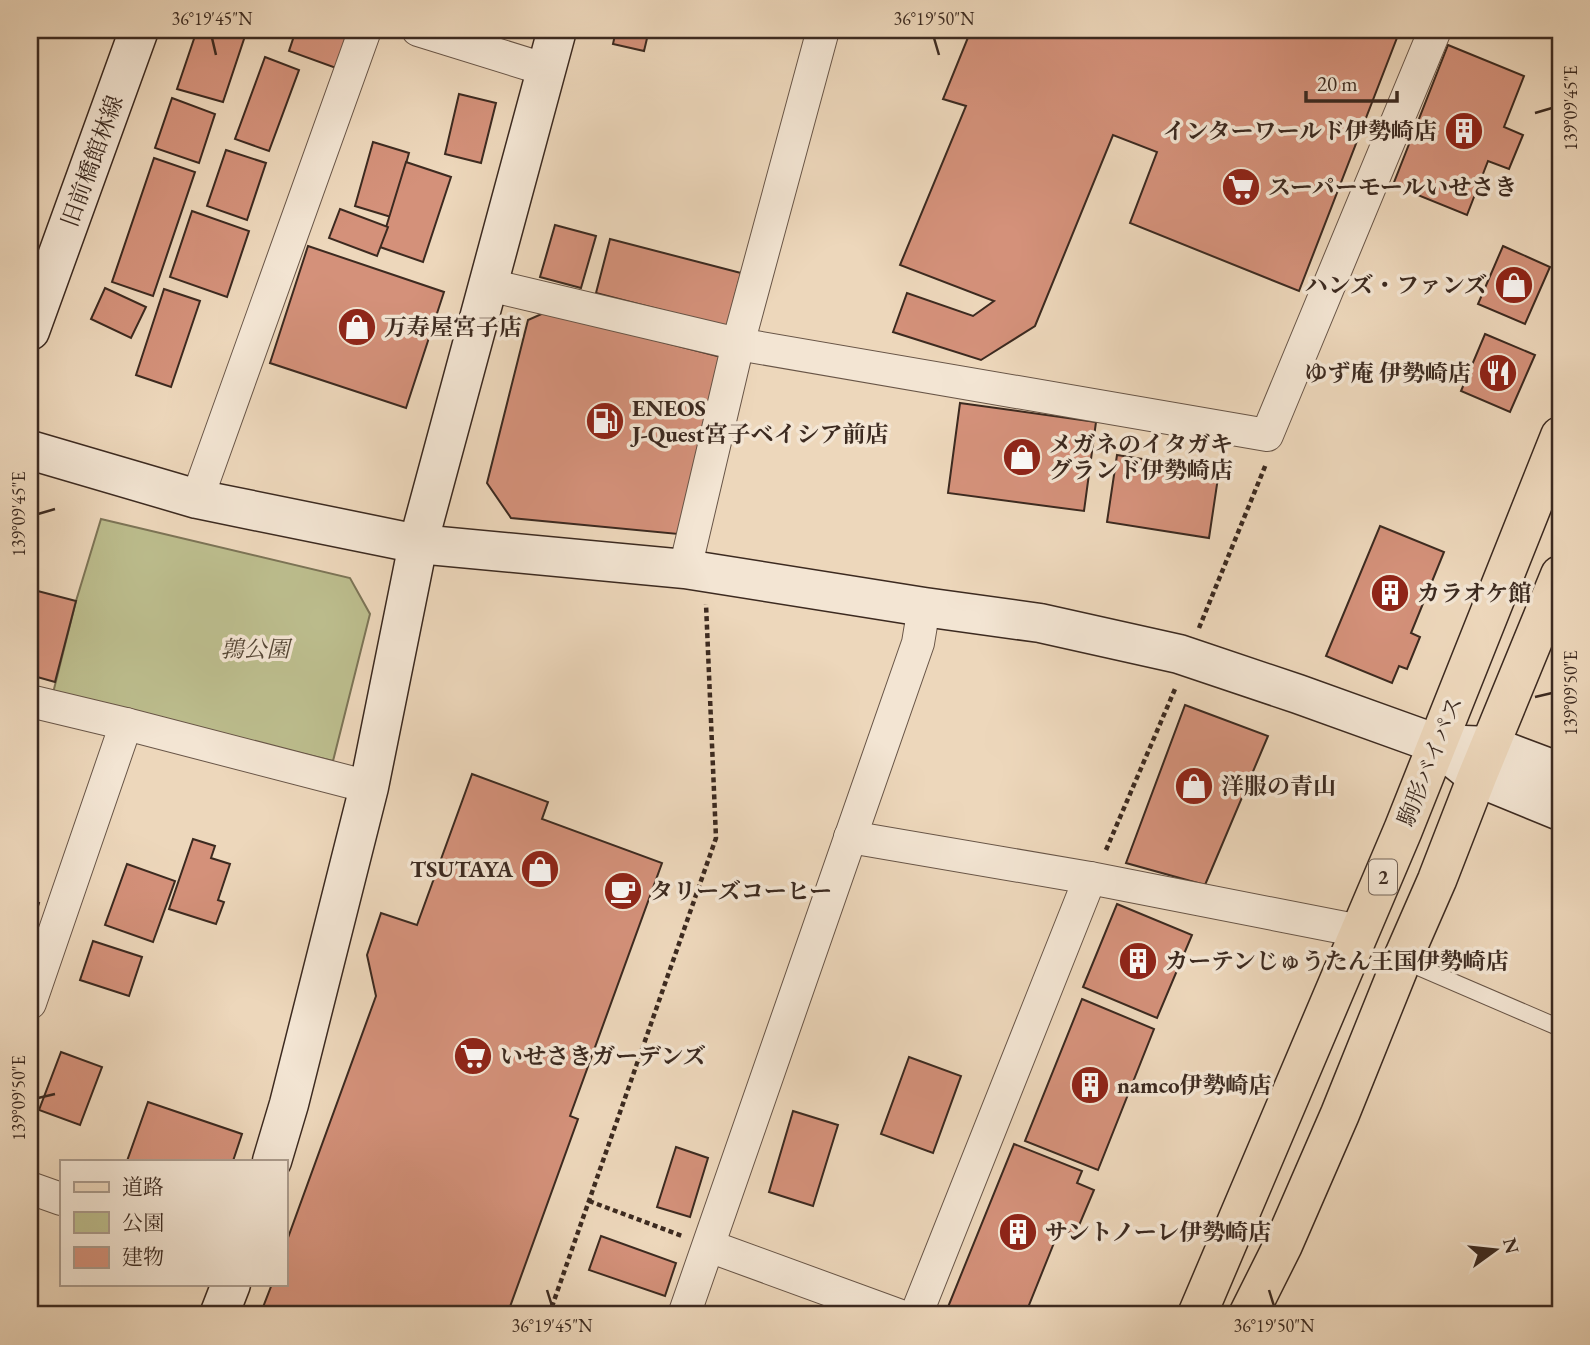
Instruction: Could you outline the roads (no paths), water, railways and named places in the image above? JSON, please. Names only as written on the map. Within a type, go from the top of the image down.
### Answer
[{"type":"main road","name":"駒形バイパス","points":[[1197,1315],[1360,931],[1560,436]]},
{"type":"main road","name":"2","points":[[1248,1315],[1283,1245],[1340,1114],[1560,575]]},
{"type":"street","name":"旧前橋館林線","points":[[30,331],[139,30]]},
{"type":"street","points":[[197,499],[365,30]]},
{"type":"street","points":[[418,30],[547,70]]},
{"type":"street","points":[[272,1160],[369,787],[418,544],[557,30]]},
{"type":"street","points":[[695,570],[738,344],[823,30]]},
{"type":"street","points":[[489,285],[738,344],[1267,435],[1435,30]]},
{"type":"street","points":[[30,450],[197,499],[418,544],[695,570],[1040,623],[1179,654],[1484,762],[1560,811]]},
{"type":"street","points":[[684,1315],[918,643],[924,607]]},
{"type":"street","points":[[30,701],[369,787]]},
{"type":"street","points":[[30,1003],[126,724]]},
{"type":"street","points":[[1484,762],[1560,772]]},
{"type":"street","points":[[850,837],[1090,878],[1360,931]]},
{"type":"street","points":[[916,1315],[1090,878]]},
{"type":"street","points":[[30,1188],[60,1199]]},
{"type":"street","points":[[709,1246],[898,1315]]},
{"type":"street","points":[[219,1315],[230,1286]]},
{"type":"lane","points":[[1402,960],[1560,1028]]},
{"type":"place","name":"インターワールド伊勢崎店","points":[[1464,131]]},
{"type":"place","name":"スーパーモールいせさき","points":[[1241,187]]},
{"type":"place","name":"ハンズ・ファンズ","points":[[1514,285]]},
{"type":"place","name":"万寿屋宮子店","points":[[357,327]]},
{"type":"place","name":"ゆず庵 伊勢崎店","points":[[1498,373]]},
{"type":"place","name":"ENEOS J-Quest宮子ベイシア前店","points":[[605,421]]},
{"type":"place","name":"メガネのイタガキ グランド伊勢崎店","points":[[1022,457]]},
{"type":"place","name":"カラオケ館","points":[[1390,593]]},
{"type":"place","name":"洋服の青山","points":[[1194,786]]},
{"type":"place","name":"TSUTAYA","points":[[540,869]]},
{"type":"place","name":"タリーズコーヒー","points":[[623,891]]},
{"type":"place","name":"カーテンじゅうたん王国伊勢崎店","points":[[1138,961]]},
{"type":"place","name":"いせさきガーデンズ","points":[[473,1056]]},
{"type":"place","name":"namco伊勢崎店","points":[[1090,1085]]},
{"type":"place","name":"サントノーレ伊勢崎店","points":[[1018,1232]]},
{"type":"park label","name":"鶉公園","points":[[255,649]]}]
